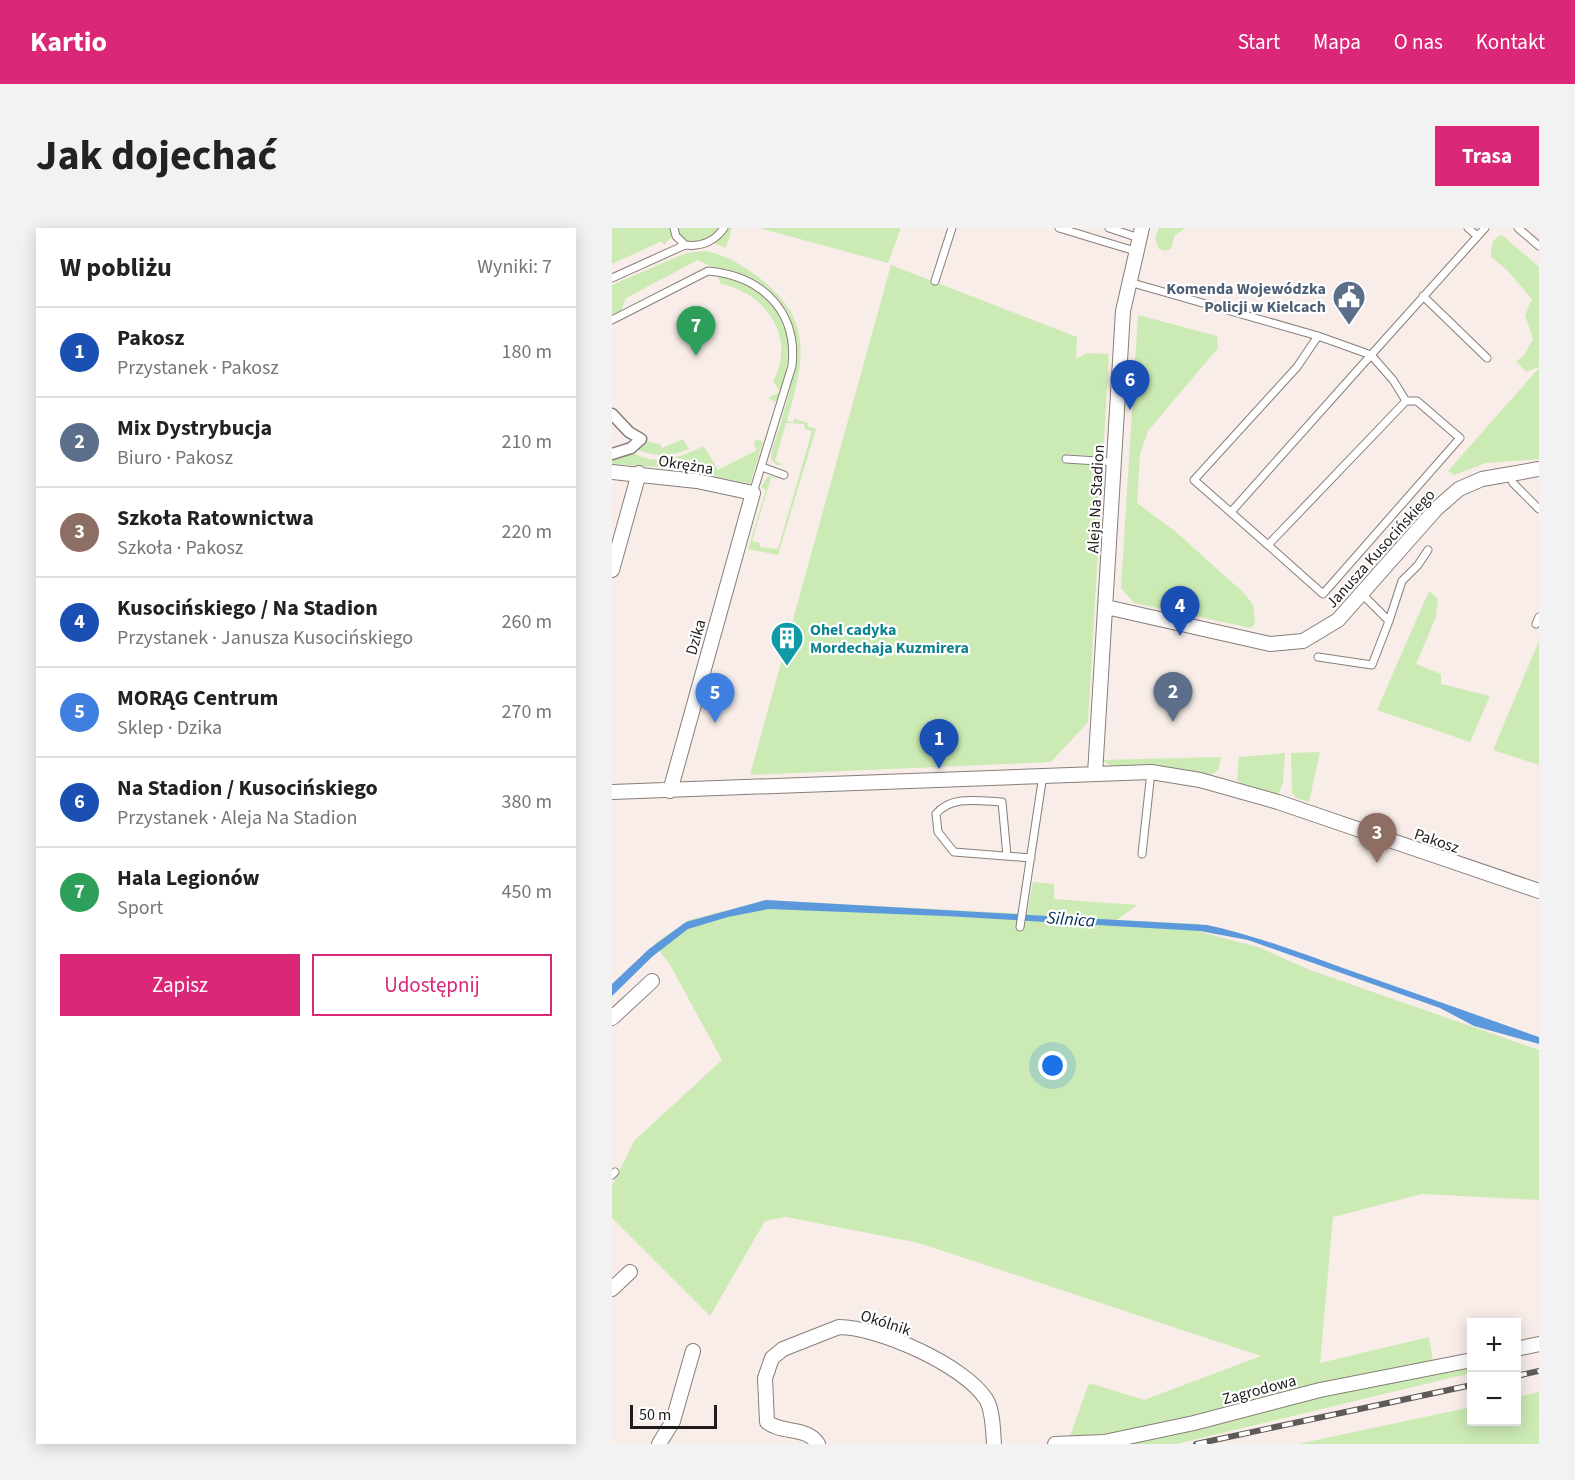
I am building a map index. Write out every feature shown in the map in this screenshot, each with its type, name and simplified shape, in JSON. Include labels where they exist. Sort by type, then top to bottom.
[{"type":"street","name":"Aleja Na Stadion","points":[[1095,774],[1123,311],[1141,233]]},
{"type":"street","points":[[612,414],[623,427],[641,439],[631,448],[612,454]]},
{"type":"street","name":"Janusza Kusocińskiego","points":[[1106,607],[1254,641],[1282,644],[1303,641],[1328,628],[1447,498],[1472,482],[1539,469]]},
{"type":"street","name":"Okrężna","points":[[612,472],[639,473],[753,493]]},
{"type":"street","points":[[612,570],[639,473]]},
{"type":"street","name":"Dzika","points":[[670,791],[753,493]]},
{"type":"street","name":"Pakosz","points":[[612,792],[1151,772],[1200,780],[1269,799],[1539,891]]},
{"type":"street","points":[[612,1018],[652,981]]},
{"type":"street","points":[[612,1289],[630,1272]]},
{"type":"street","name":"Okólnik","points":[[818,1444],[810,1436],[775,1428],[767,1422],[765,1411],[767,1369],[772,1358],[783,1349],[839,1327],[849,1327],[901,1343],[942,1362],[967,1379],[989,1404],[994,1444]]},
{"type":"street","points":[[1521,1348],[1539,1344]]},
{"type":"street","points":[[659,1444],[673,1421],[693,1351]]},
{"type":"street","name":"Zagrodowa","points":[[1055,1444],[1104,1442],[1194,1423],[1320,1390],[1467,1361]]},
{"type":"lane","points":[[674,228],[676,236],[685,245]]},
{"type":"lane","points":[[612,278],[685,245],[697,246],[713,241],[724,228]]},
{"type":"lane","points":[[935,281],[952,228]]},
{"type":"lane","points":[[1059,228],[1135,252]]},
{"type":"lane","points":[[1109,228],[1141,233]]},
{"type":"lane","points":[[1468,228],[1477,236]]},
{"type":"lane","points":[[1231,512],[1485,228]]},
{"type":"lane","points":[[1518,228],[1539,246]]},
{"type":"lane","points":[[612,320],[708,271],[723,272],[749,282],[776,302],[790,328],[794,350],[788,385],[753,493]]},
{"type":"lane","points":[[1128,282],[1318,336],[1371,355],[1406,401]]},
{"type":"lane","points":[[1423,296],[1487,358]]},
{"type":"lane","points":[[1268,544],[1406,401],[1417,401],[1460,438],[1323,594],[1194,480],[1297,367],[1318,336]]},
{"type":"lane","points":[[1066,459],[1113,462]]},
{"type":"lane","points":[[762,467],[784,475]]},
{"type":"lane","points":[[1509,473],[1513,483],[1539,508]]},
{"type":"lane","points":[[1318,657],[1372,665],[1401,581],[1428,550]]},
{"type":"lane","points":[[1361,593],[1389,621]]},
{"type":"lane","points":[[1142,854],[1151,772]]},
{"type":"lane","points":[[1020,927],[1043,775]]},
{"type":"lane","points":[[1006,856],[1002,802],[960,801],[943,806],[936,814],[938,832],[954,852],[1031,858]]},
{"type":"green space","points":[[612,228],[732,228],[726,248],[704,239],[687,242],[678,235],[672,236],[664,245],[662,241],[612,264]]},
{"type":"green space","points":[[759,228],[901,228],[888,263]]},
{"type":"green space","points":[[1159,228],[1186,228],[1175,235],[1171,249],[1165,251],[1159,249],[1155,239]]},
{"type":"green space","points":[[1502,235],[1539,267],[1539,367],[1526,372],[1516,361],[1523,357],[1533,339],[1525,315],[1532,299],[1507,270],[1491,257],[1492,243]]},
{"type":"green space","points":[[705,251],[735,262],[762,280],[779,296],[791,312],[797,328],[800,362],[787,421],[793,423],[794,419],[808,423],[807,426],[816,429],[778,555],[748,549],[766,490],[761,487],[768,476],[779,478],[771,478],[752,541],[760,543],[760,547],[778,549],[812,431],[805,429],[804,424],[786,423],[775,461],[783,465],[777,465],[771,460],[791,386],[796,347],[794,329],[787,312],[776,296],[758,282],[743,275],[698,260],[626,298],[621,311],[612,315],[612,285],[686,253]]},
{"type":"green space","points":[[891,265],[1077,337],[1076,359],[1087,353],[1109,354],[1103,457],[1067,454],[1066,463],[1103,465],[1088,722],[1051,762],[750,775]]},
{"type":"green space","points":[[717,274],[741,282],[759,292],[773,304],[782,319],[787,336],[788,355],[779,399],[774,402],[768,398],[780,392],[773,381],[780,365],[781,349],[779,334],[773,320],[764,307],[751,297],[721,284]]},
{"type":"green space","points":[[1138,315],[1217,336],[1218,348],[1148,431],[1140,454],[1137,503],[1176,532],[1245,594],[1253,605],[1255,623],[1251,628],[1134,603],[1121,588]]},
{"type":"green space","points":[[1539,368],[1539,459],[1486,463],[1454,475],[1448,471]]},
{"type":"green space","points":[[683,439],[689,449],[675,453],[661,455],[646,453],[633,447],[645,441],[660,444],[662,448]]},
{"type":"green space","points":[[756,439],[763,442],[750,484],[674,468],[612,464],[612,454],[629,449],[647,459],[656,460],[676,457],[704,446],[718,470],[757,450],[754,445]]},
{"type":"green space","points":[[1429,591],[1438,599],[1436,617],[1416,664],[1441,674],[1441,684],[1490,696],[1470,742],[1377,710]]},
{"type":"green space","points":[[1539,641],[1539,765],[1493,750]]},
{"type":"green space","points":[[1320,752],[1309,802],[1296,798],[1292,793],[1291,753]]},
{"type":"green space","points":[[1285,753],[1283,783],[1278,794],[1242,784],[1237,780],[1239,757]]},
{"type":"green space","points":[[1221,757],[1218,770],[1211,775],[1151,766],[1111,766],[1102,760]]},
{"type":"green space","points":[[1033,882],[1054,884],[1054,899],[1137,905],[1117,920],[1201,924],[1200,932],[1258,947],[1310,970],[1539,1050],[1539,1200],[1422,1194],[1333,1217],[1320,1363],[1429,1337],[1435,1372],[1467,1365],[1467,1374],[1176,1444],[1067,1444],[1089,1383],[1144,1400],[1261,1356],[919,1243],[786,1217],[765,1221],[710,1316],[612,1218],[612,1186],[634,1141],[722,1060],[669,963],[654,944],[689,920],[766,900],[1027,914]]},
{"type":"green space","points":[[1539,1392],[1539,1444],[1298,1444],[1467,1408],[1467,1426],[1521,1426],[1521,1396]]},
{"type":"water","name":"Silnica","points":[[766,900],[1207,925],[1276,944],[1539,1037],[1539,1044],[1474,1026],[1440,1008],[1248,940],[1200,931],[945,916],[769,909],[728,917],[688,929],[653,956],[612,996],[612,984],[649,949],[686,922]]},
{"type":"railway","points":[[1521,1375],[1539,1371]]},
{"type":"railway","points":[[1196,1444],[1467,1386]]},
{"type":"place","name":"Komenda Wojewódzka Policji w Kielcach","points":[[1349,326]]},
{"type":"place","name":"Hala Legionów","points":[[696,356]]},
{"type":"place","name":"Na Stadion / Kusocińskiego","points":[[1130,410]]},
{"type":"place","name":"Kusocińskiego / Na Stadion","points":[[1180,636]]},
{"type":"place","name":"Ohel cadyka Mordechaja Kuzmirera","points":[[787,667]]},
{"type":"place","name":"Mix Dystrybucja","points":[[1173,722]]},
{"type":"place","name":"MORĄG Centrum","points":[[715,723]]},
{"type":"place","name":"Pakosz","points":[[939,769]]},
{"type":"place","name":"Szkoła Ratownictwa","points":[[1377,863]]}]
